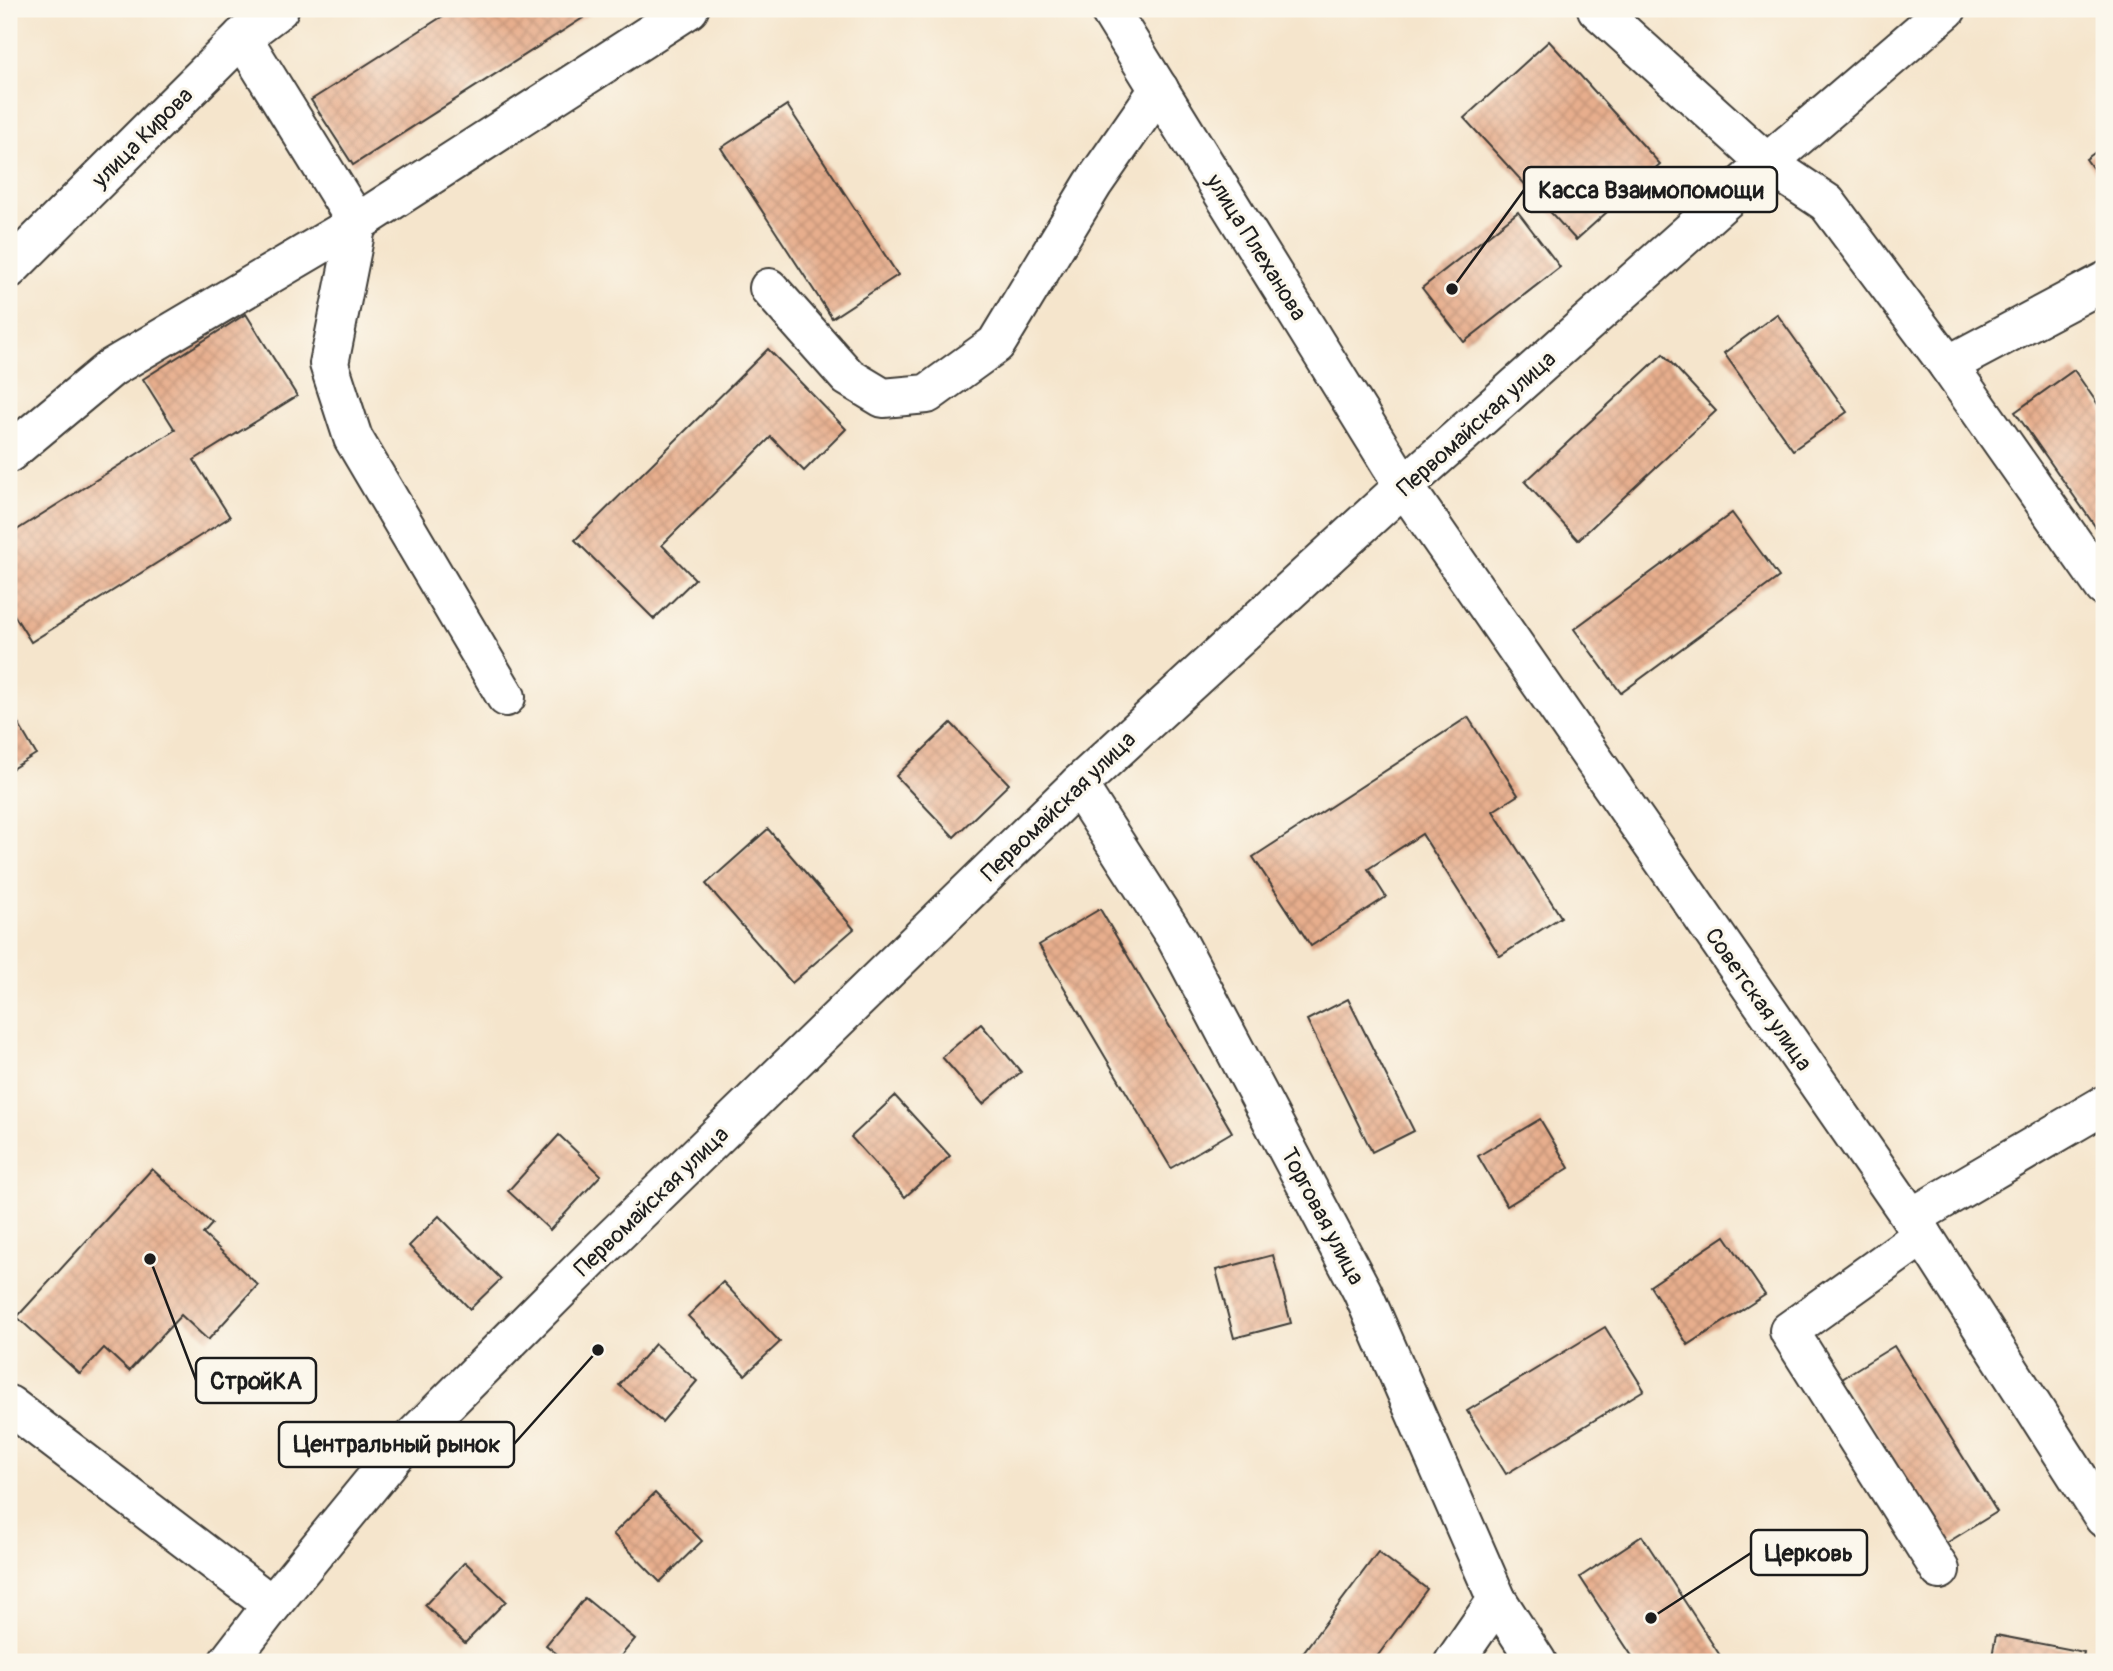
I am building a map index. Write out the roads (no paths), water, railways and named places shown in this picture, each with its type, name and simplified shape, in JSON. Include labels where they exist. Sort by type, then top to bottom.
[{"type":"street","name":"улица Кирова","points":[[12,259],[242,37],[279,9]]},
{"type":"street","points":[[9,453],[111,368],[357,223],[689,9]]},
{"type":"street","name":"улица Плеханова","points":[[1109,9],[1404,486]]},
{"type":"street","points":[[1597,9],[1767,163],[1827,202],[1948,365],[2104,587]]},
{"type":"street","name":"Первомайская улица","points":[[228,1662],[394,1456],[596,1254],[1078,785],[1404,486],[1767,163],[1947,9]]},
{"type":"street","points":[[242,37],[357,223],[329,364],[353,438],[506,697]]},
{"type":"street","points":[[769,288],[848,377],[883,398],[927,394],[996,344],[1093,184],[1159,89]]},
{"type":"street","points":[[1948,365],[2104,282]]},
{"type":"street","name":"Советская улица","points":[[1404,486],[1917,1227],[2104,1518]]},
{"type":"street","name":"Торговая улица","points":[[1078,785],[1176,938],[1362,1291],[1497,1601],[1537,1662]]},
{"type":"street","points":[[1940,1570],[1789,1331],[1917,1227],[2104,1105]]},
{"type":"street","points":[[9,1405],[272,1605]]},
{"type":"street","points":[[1454,1662],[1497,1601]]},
{"type":"place","name":"Касса Взаимопомощи","points":[[1452,289]]},
{"type":"place","name":"СтройКА","points":[[150,1259]]},
{"type":"place","name":"Центральный рынок","points":[[598,1350]]},
{"type":"place","name":"Церковь","points":[[1651,1618]]}]
